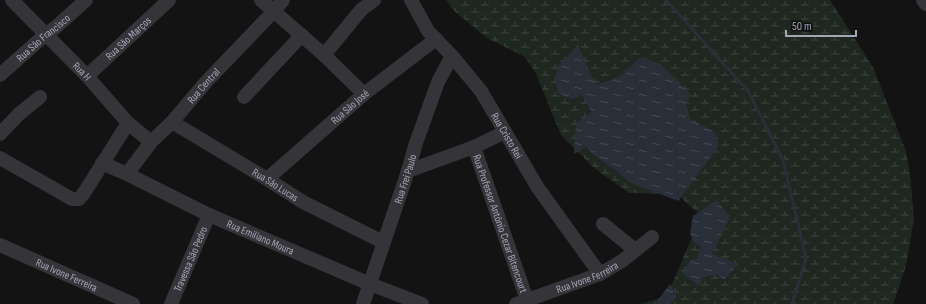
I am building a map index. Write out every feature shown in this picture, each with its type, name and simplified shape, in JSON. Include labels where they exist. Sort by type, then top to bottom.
[{"type":"street","name":"Rua H","points":[[12,0],[87,76],[128,123],[151,142]]},
{"type":"street","name":"Rua São Francisco","points":[[0,75],[86,0]]},
{"type":"street","name":"Rua São Marços","points":[[87,76],[169,0]]},
{"type":"street","points":[[261,0],[279,5],[302,35],[364,94]]},
{"type":"street","points":[[324,55],[361,10],[374,0]]},
{"type":"street","name":"Rua Cristo Rei","points":[[410,0],[428,31],[452,56],[481,91],[538,188],[600,274]]},
{"type":"street","points":[[923,0],[926,4]]},
{"type":"street","name":"Rua Central","points":[[127,174],[151,142],[172,122],[206,82],[279,5]]},
{"type":"street","points":[[244,97],[302,35]]},
{"type":"street","name":"Rua São José","points":[[267,179],[364,94],[436,39]]},
{"type":"street","name":"Rua Frei Paulo","points":[[363,304],[416,143],[438,82],[452,56]]},
{"type":"street","points":[[0,134],[19,114],[40,97]]},
{"type":"street","name":"Rua São Lucas","points":[[172,122],[303,202],[383,242]]},
{"type":"street","points":[[0,158],[72,199],[79,199],[128,123]]},
{"type":"street","points":[[408,171],[474,147],[505,132]]},
{"type":"street","name":"Rua Professor Antônio Cezar Bitencourt","points":[[474,147],[522,302]]},
{"type":"street","name":"Rua Emiliano Moura","points":[[102,163],[209,215],[370,284],[422,304]]},
{"type":"street","name":"Travessa São Pedro","points":[[171,304],[209,215]]},
{"type":"street","points":[[604,224],[635,250]]},
{"type":"street","name":"Rua Ivone Ferreira","points":[[522,302],[600,274],[622,261],[652,237]]},
{"type":"street","name":"Rua Ivone Ferreira","points":[[0,245],[133,304]]},
{"type":"green space","points":[[446,0],[830,0],[873,67],[906,151],[910,174],[914,219],[906,266],[893,304],[641,304],[667,296],[701,216],[677,194],[629,193],[593,167],[561,135],[536,74],[525,57],[487,38],[453,10]]},
{"type":"water","points":[[578,45],[596,85],[619,77],[641,57],[661,64],[691,95],[686,103],[690,119],[715,132],[719,146],[678,201],[631,183],[599,159],[586,147],[574,154],[576,123],[592,112],[582,95],[572,99],[558,93],[555,79],[559,65]]},
{"type":"water","points":[[717,200],[730,218],[712,254],[739,264],[724,280],[717,274],[704,277],[699,286],[683,273],[690,260],[697,259],[701,246],[694,243],[690,233],[693,216]]},
{"type":"water","points":[[670,284],[677,297],[670,304],[655,304]]},
{"type":"waterway","points":[[666,0],[748,91],[783,160],[806,258],[792,304]]}]
